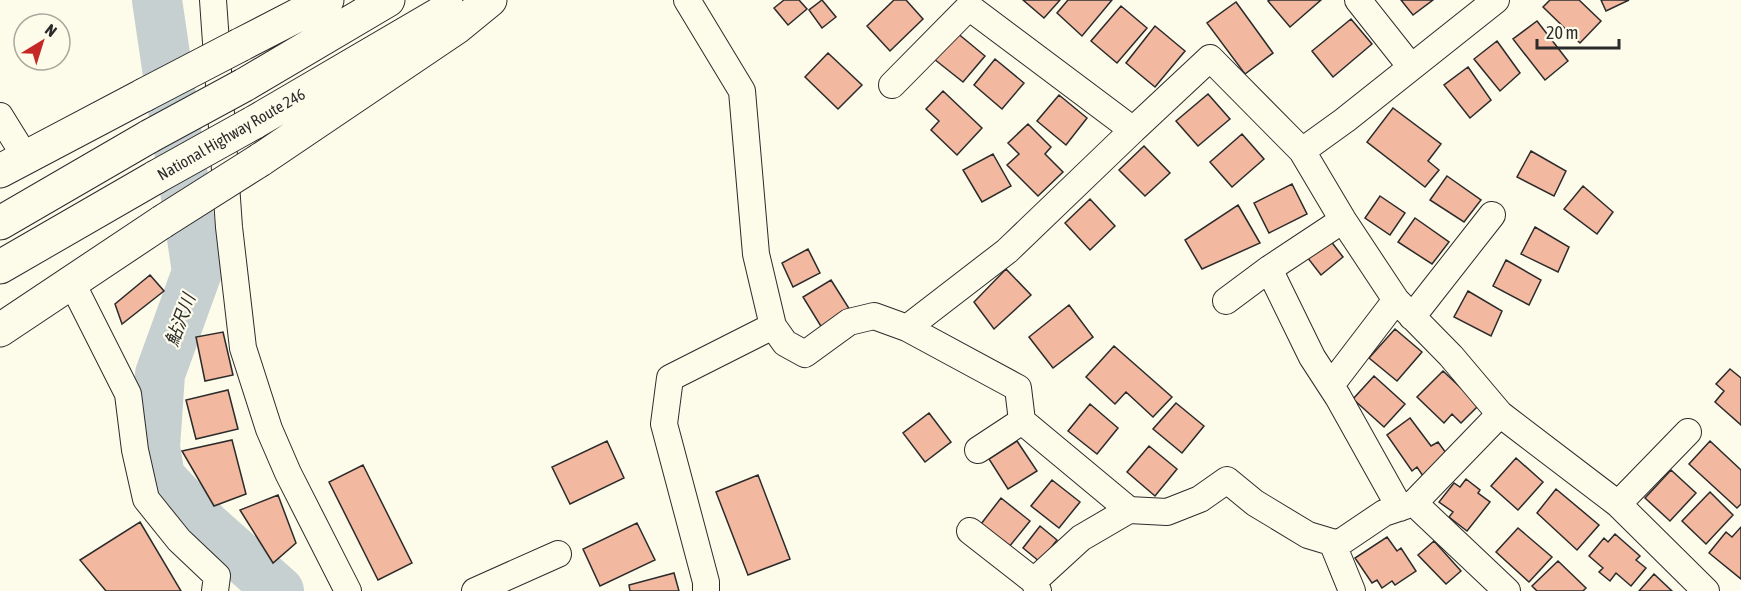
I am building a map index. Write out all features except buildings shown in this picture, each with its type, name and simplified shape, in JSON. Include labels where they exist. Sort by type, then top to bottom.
[{"type":"highway","points":[[13,164],[327,0]]},
{"type":"highway","points":[[0,223],[150,136],[244,85],[388,0]]},
{"type":"highway","name":"National Highway Route 246","points":[[0,267],[253,123],[462,0]]},
{"type":"highway","points":[[0,330],[260,160],[457,27],[490,0]]},
{"type":"street","points":[[213,0],[229,227],[243,348],[269,429],[288,473],[348,591]]},
{"type":"street","points":[[687,0],[742,91],[756,254],[773,326],[784,343],[805,354],[849,322],[874,316],[906,328],[1018,388],[1022,421],[1129,510]]},
{"type":"street","points":[[1358,0],[1412,67]]},
{"type":"street","points":[[1302,151],[1345,120],[1496,0]]},
{"type":"street","points":[[891,86],[969,7],[1133,130]]},
{"type":"street","points":[[906,328],[1007,250],[1210,58],[1302,151],[1343,220],[1404,309],[1450,356],[1500,414],[1618,504],[1707,591]]},
{"type":"street","points":[[0,116],[13,164]]},
{"type":"street","points":[[1331,385],[1492,215]]},
{"type":"street","points":[[1226,301],[1269,269],[1343,220]]},
{"type":"street","points":[[1269,269],[1312,357],[1407,505],[1507,591]]},
{"type":"street","points":[[72,283],[128,394],[135,450],[146,499],[179,540],[217,576],[215,591]]},
{"type":"street","points":[[706,591],[706,582],[664,424],[670,378],[773,326]]},
{"type":"street","points":[[970,531],[1036,586],[1081,538],[1129,510],[1167,512],[1200,499],[1227,480],[1255,503],[1308,536],[1338,544],[1384,513],[1407,505],[1500,414]]},
{"type":"street","points":[[978,450],[1022,421]]},
{"type":"street","points":[[1618,504],[1688,432]]},
{"type":"street","points":[[1332,542],[1352,591]]},
{"type":"street","points":[[474,591],[558,554]]},
{"type":"waterway","name":"鮎沢川","points":[[157,0],[197,272],[160,374],[155,447],[160,477],[207,527],[279,591]]}]
